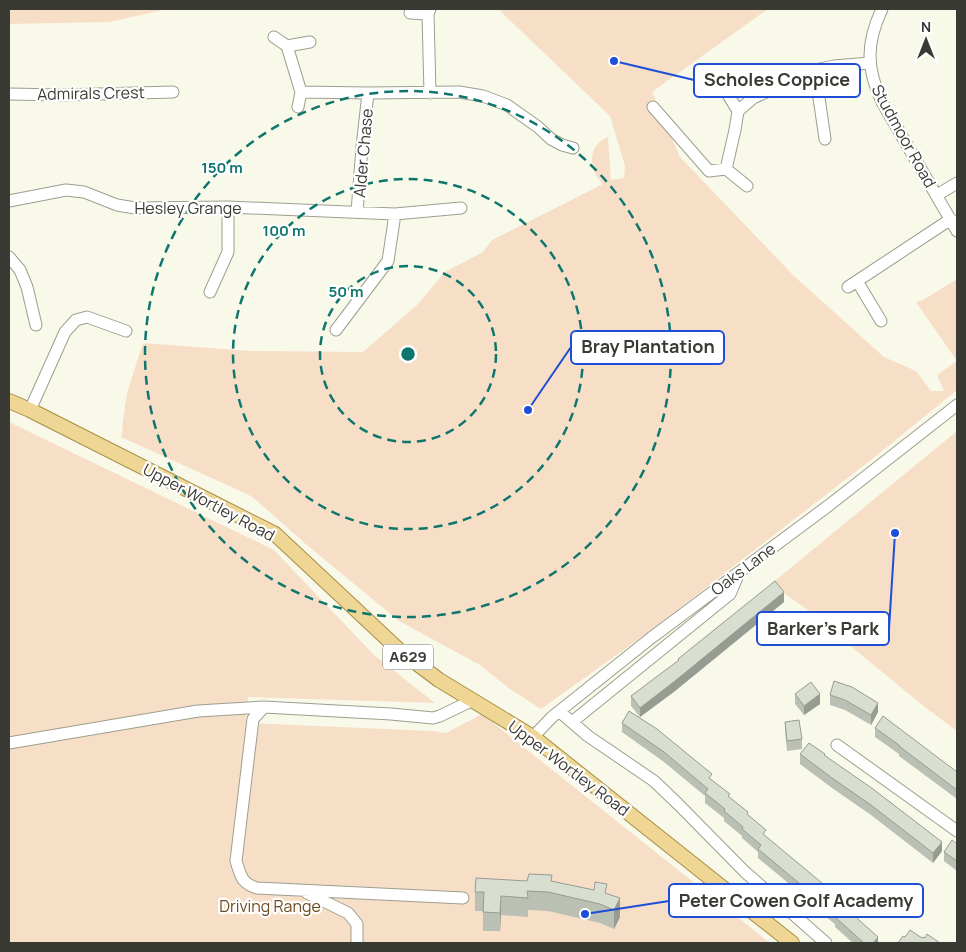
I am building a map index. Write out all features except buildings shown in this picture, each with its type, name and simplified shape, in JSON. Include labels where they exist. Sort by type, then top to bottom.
[{"type":"main road","name":"Upper Wortley Road","points":[[9,401],[275,534],[399,650],[440,680],[533,737],[792,943]]},
{"type":"street","name":"Studmoor Road","points":[[882,9],[877,19],[870,45],[870,63],[874,86],[957,230]]},
{"type":"street","points":[[410,13],[429,12],[430,93]]},
{"type":"street","points":[[274,37],[287,46],[300,92],[298,106]]},
{"type":"street","points":[[287,46],[310,42]]},
{"type":"street","points":[[738,111],[753,98],[815,70],[834,66],[870,63]]},
{"type":"street","points":[[815,70],[825,139]]},
{"type":"street","points":[[719,80],[738,111],[736,130],[726,169]]},
{"type":"street","name":"Admirals Crest","points":[[9,94],[62,95],[173,92]]},
{"type":"street","points":[[300,92],[459,92],[483,96],[507,105],[538,127],[551,139],[573,148]]},
{"type":"street","name":"Alder Chase","points":[[357,212],[368,93]]},
{"type":"street","points":[[654,107],[709,171],[726,169],[746,186]]},
{"type":"street","points":[[936,195],[957,183]]},
{"type":"street","name":"Hesley Grange","points":[[9,200],[66,190],[84,192],[117,205],[134,208],[228,207],[395,214],[461,208]]},
{"type":"street","points":[[210,292],[228,252],[228,207]]},
{"type":"street","points":[[336,330],[388,261],[395,214]]},
{"type":"street","points":[[882,321],[852,284],[951,219]]},
{"type":"street","points":[[9,257],[20,270],[27,287],[36,325]]},
{"type":"street","points":[[30,410],[65,332],[76,320],[87,317],[126,331]]},
{"type":"street","name":"Oaks Lane","points":[[533,737],[552,717],[651,638],[828,506],[957,404]]},
{"type":"street","points":[[572,722],[730,594],[740,571]]},
{"type":"street","points":[[9,743],[198,711],[264,708],[391,714],[433,718],[473,700]]},
{"type":"street","points":[[264,708],[253,719],[236,860],[242,880],[248,885],[257,888],[463,898]]},
{"type":"street","points":[[560,712],[588,736],[654,781],[745,872],[826,943]]},
{"type":"street","points":[[837,745],[957,831]]},
{"type":"street","points":[[301,890],[348,913],[357,924],[357,943]]},
{"type":"green space","points":[[9,9],[168,9],[109,22],[9,24]]},
{"type":"green space","points":[[498,9],[768,9],[652,92],[680,157],[794,276],[884,357],[916,371],[931,391],[944,391],[937,375],[957,361],[957,390],[876,456],[646,634],[541,709],[510,689],[480,665],[399,621],[308,546],[255,499],[121,437],[127,393],[143,343],[249,351],[363,352],[418,304],[445,272],[483,252],[492,240],[603,184],[594,172],[592,158],[596,146],[608,137],[611,180],[624,178],[625,166],[610,116]]},
{"type":"green space","points":[[957,279],[957,361],[916,302],[923,300]]},
{"type":"green space","name":"Driving Range","points":[[9,422],[274,550],[374,655],[435,703],[248,697],[246,723],[446,733],[482,714],[770,943],[9,943]]},
{"type":"green space","points":[[957,431],[957,731],[842,639],[822,620],[771,584]]},
{"type":"place","name":"Scholes Coppice","points":[[614,61]]},
{"type":"place","name":"Bray Plantation","points":[[528,410]]},
{"type":"place","name":"Barker's Park","points":[[895,533]]},
{"type":"place","name":"Peter Cowen Golf Academy","points":[[585,914]]}]
